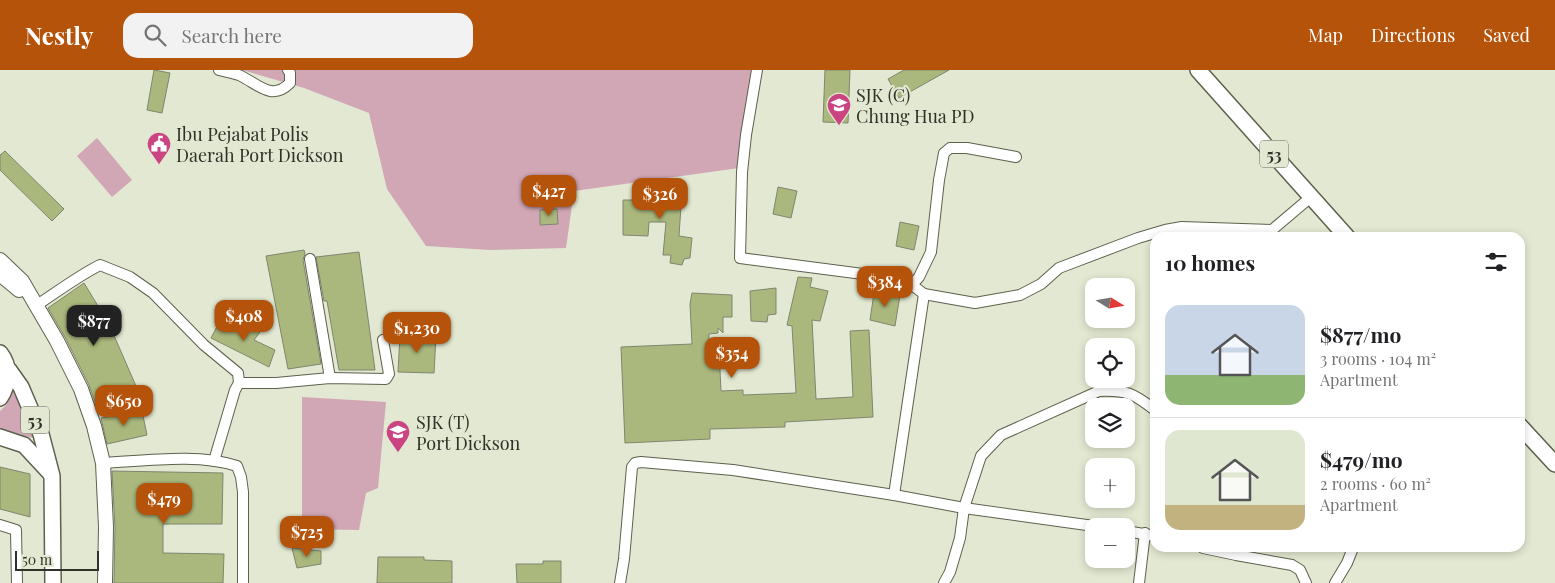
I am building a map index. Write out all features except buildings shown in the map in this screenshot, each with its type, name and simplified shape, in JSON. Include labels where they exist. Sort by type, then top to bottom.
[{"type":"main road","name":"53","points":[[1198,70],[1254,130],[1343,232]]},
{"type":"main road","points":[[0,353],[8,370],[7,383],[0,398]]},
{"type":"main road","name":"53","points":[[8,370],[21,387],[41,434],[52,476],[53,583]]},
{"type":"main road","points":[[1525,431],[1555,464]]},
{"type":"main road","name":"53","points":[[0,437],[24,445],[52,476]]},
{"type":"main road","points":[[0,444],[35,456]]},
{"type":"street","points":[[219,70],[239,75],[264,89],[275,92],[283,90],[290,83],[290,73],[288,70]]},
{"type":"street","points":[[239,75],[249,70]]},
{"type":"street","points":[[757,70],[742,172],[740,258],[886,278],[912,285],[924,294],[975,304],[1020,295],[1041,284],[1059,268],[1150,235]]},
{"type":"street","points":[[912,285],[920,277],[931,252],[944,153],[950,148],[967,148],[1016,157]]},
{"type":"street","points":[[1269,232],[1311,197]]},
{"type":"street","points":[[1162,232],[1182,227],[1272,230]]},
{"type":"street","points":[[310,258],[330,378]]},
{"type":"street","points":[[0,260],[22,281],[57,341],[81,389],[94,426],[103,464],[106,527],[105,583]]},
{"type":"street","points":[[36,305],[85,272],[100,265],[130,277],[153,293],[204,345],[238,373],[239,383],[235,390],[214,461]]},
{"type":"street","points":[[0,274],[36,305]]},
{"type":"street","points":[[894,494],[924,294]]},
{"type":"street","points":[[239,383],[276,383],[330,378],[386,379],[389,374],[383,340]]},
{"type":"street","points":[[944,583],[950,572],[960,538],[964,508],[981,456],[1002,435],[1099,391],[1115,390],[1130,392],[1150,406]]},
{"type":"street","points":[[103,464],[174,459],[224,462],[237,466],[243,492],[243,583]]},
{"type":"street","points":[[620,583],[624,559],[632,467],[635,463],[641,462],[734,470],[894,494],[964,508],[1085,525]]},
{"type":"street","points":[[0,525],[16,530],[18,583]]},
{"type":"street","points":[[1135,532],[1150,534],[1139,583]]},
{"type":"street","points":[[1237,552],[1292,565],[1300,570],[1306,583]]},
{"type":"street","points":[[1335,583],[1351,552]]},
{"type":"shaded area","points":[[242,70],[752,70],[739,168],[574,191],[566,248],[490,250],[426,246],[387,189],[369,113],[304,88]]},
{"type":"shaded area","points":[[97,138],[132,180],[112,197],[77,156]]},
{"type":"shaded area","points":[[13,390],[16,390],[34,433],[33,438],[0,430],[0,411],[7,404]]},
{"type":"shaded area","points":[[302,397],[386,402],[378,488],[366,493],[359,530],[302,529]]},
{"type":"place","name":"SJK (C) Chung Hua PD","points":[[839,126]]},
{"type":"place","name":"Ibu Pejabat Polis Daerah Port Dickson","points":[[159,165]]},
{"type":"place","name":"SJK (T) Port Dickson","points":[[398,453]]}]
